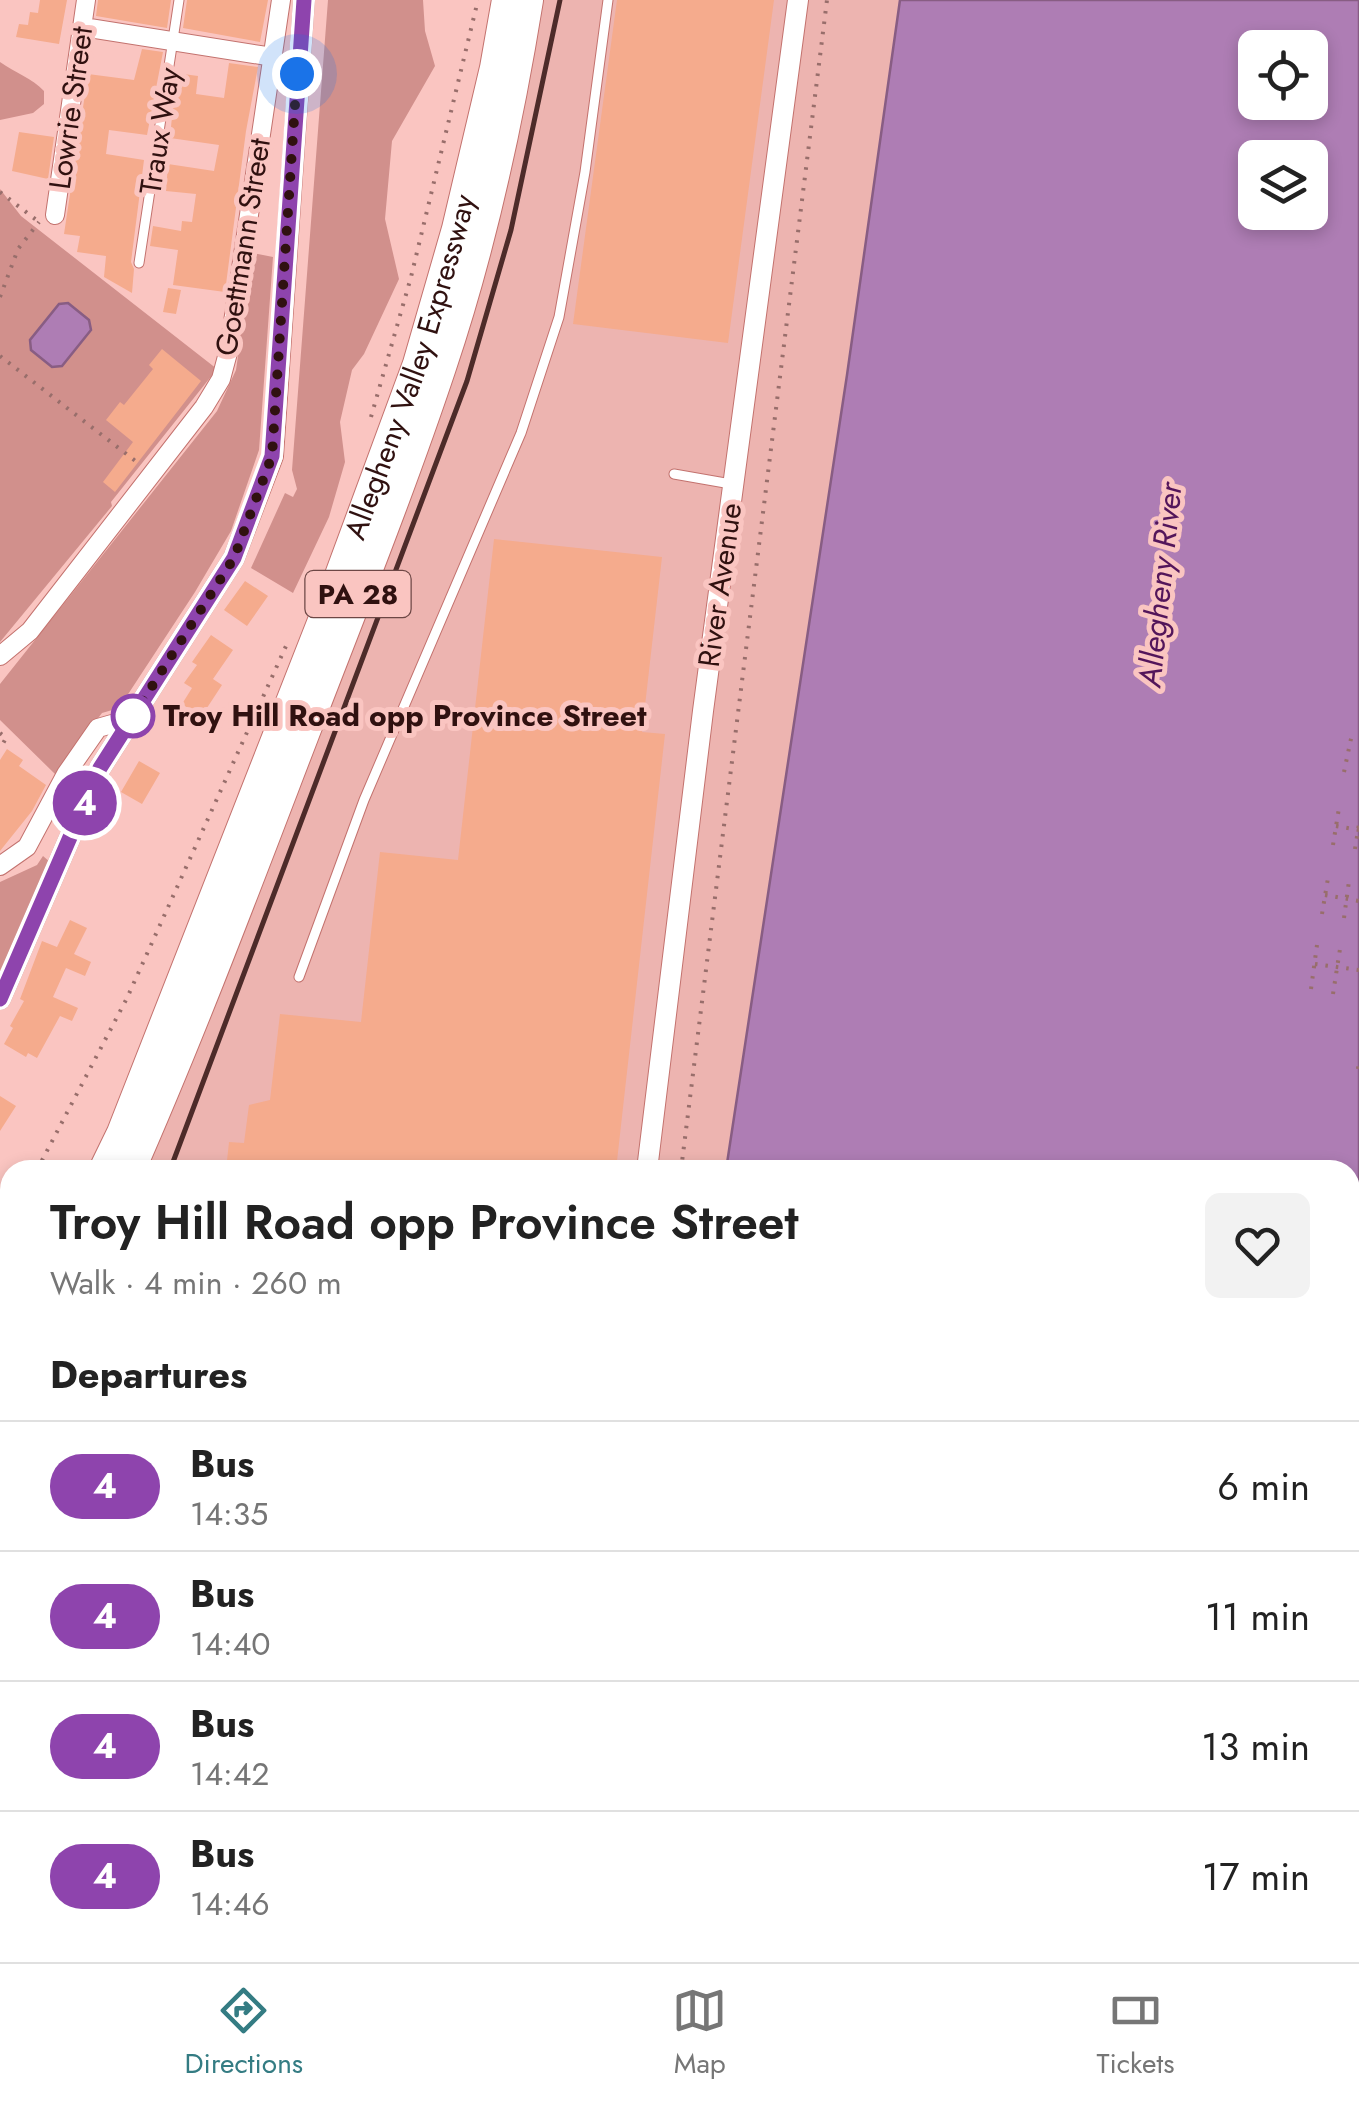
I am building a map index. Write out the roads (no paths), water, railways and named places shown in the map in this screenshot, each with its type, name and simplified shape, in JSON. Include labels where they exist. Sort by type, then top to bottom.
[{"type":"highway","name":"Allegheny Valley Expressway","points":[[107,1160],[122,1132],[328,608],[418,364],[457,228],[507,0]]},
{"type":"highway","name":"Allegheny Valley Expressway","points":[[134,1160],[186,1042],[442,364],[482,225],[516,77],[528,0]]},
{"type":"street","name":"Lowrie Street","points":[[55,215],[86,0]]},
{"type":"street","name":"Goettmann Street","points":[[0,656],[30,631],[204,408],[221,379],[235,315],[281,0]]},
{"type":"street","points":[[0,999],[100,768],[234,558],[272,456],[304,0]]},
{"type":"street","name":"River Avenue","points":[[648,1160],[798,0]]},
{"type":"street","points":[[83,27],[273,57]]},
{"type":"street","points":[[0,866],[27,847],[66,774],[98,728],[112,724],[124,732]]},
{"type":"lane","name":"Traux Way","points":[[140,263],[179,0]]},
{"type":"lane","points":[[300,977],[364,800],[521,434],[560,317],[608,0]]},
{"type":"lane","points":[[674,474],[734,484]]},
{"type":"water","name":"Allegheny River","points":[[900,0],[1359,0],[1359,1160],[728,1160]]},
{"type":"water","points":[[68,303],[89,320],[91,330],[62,366],[52,367],[31,350],[30,340],[59,304]]},
{"type":"railway","points":[[174,1160],[467,381],[511,230],[560,0]]},
{"type":"place","name":"Troy Hill Road opp Province Street","points":[[133,716]]}]
